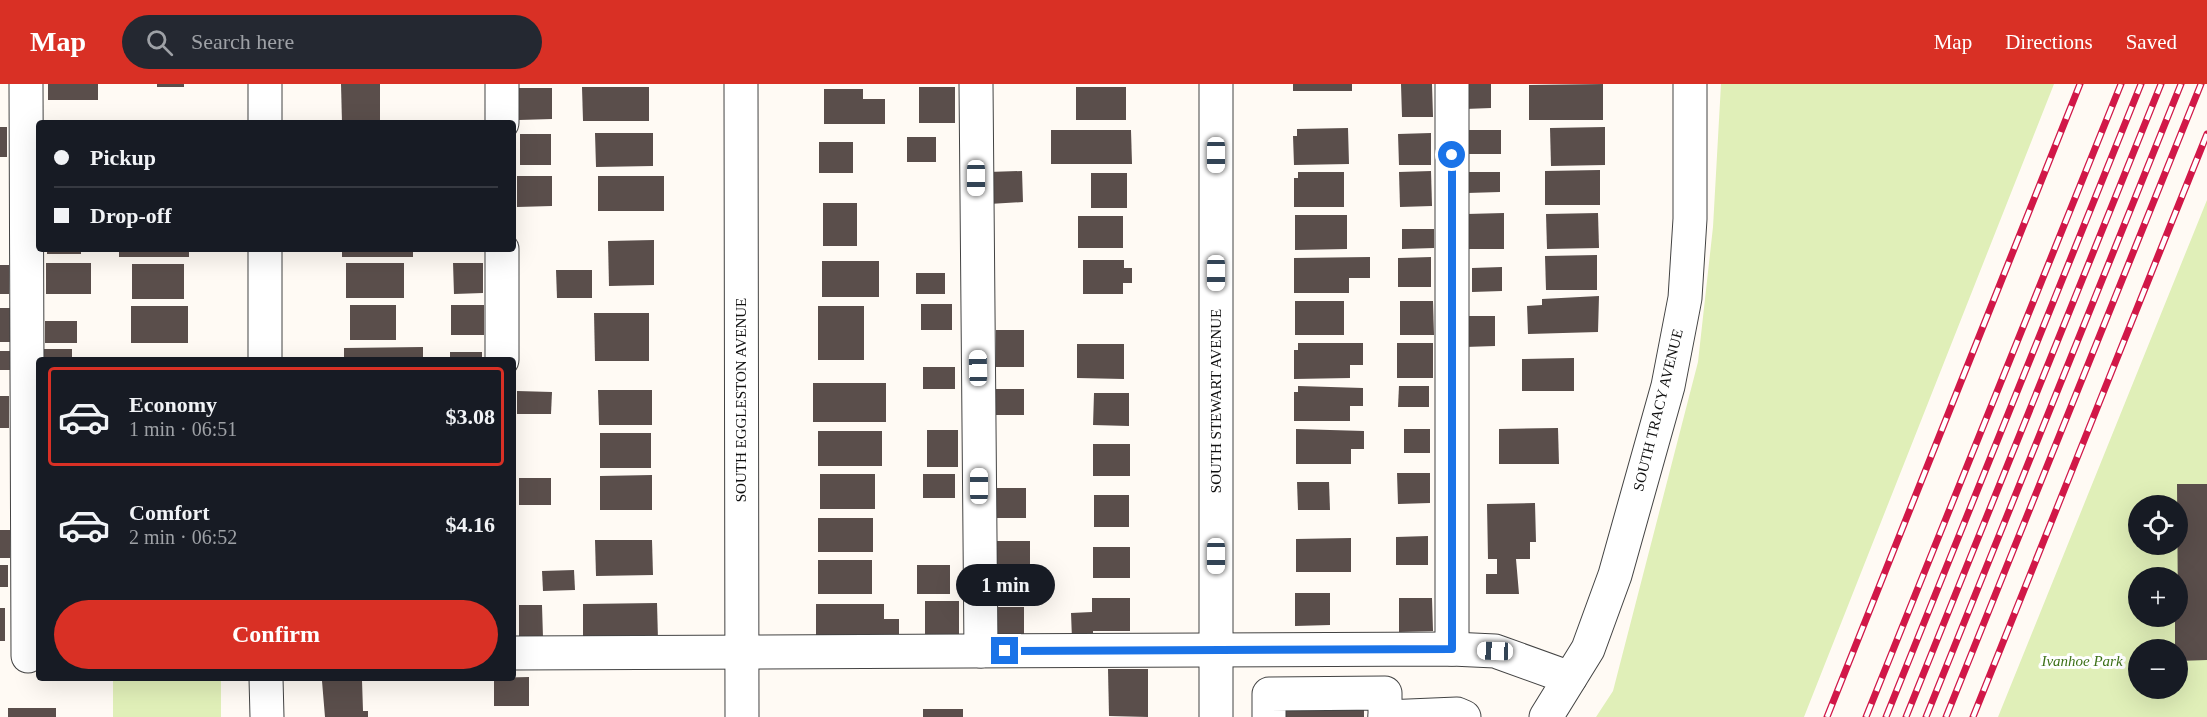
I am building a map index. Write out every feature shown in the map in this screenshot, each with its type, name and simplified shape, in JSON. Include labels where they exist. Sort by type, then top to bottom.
[{"type":"street","points":[[22,656],[26,84]]},
{"type":"street","points":[[265,84],[265,120]]},
{"type":"street","points":[[502,84],[502,120]]},
{"type":"street","name":"SOUTH EGGLESTON AVENUE","points":[[741,84],[742,717]]},
{"type":"street","points":[[976,84],[981,651]]},
{"type":"street","name":"SOUTH STEWART AVENUE","points":[[1216,84],[1216,717]]},
{"type":"street","points":[[1452,84],[1452,649]]},
{"type":"street","name":"SOUTH TRACY AVENUE","points":[[1546,717],[1588,649],[1615,575],[1668,386],[1685,298],[1690,219],[1690,84]]},
{"type":"street","points":[[265,252],[266,357]]},
{"type":"street","points":[[502,252],[502,357]]},
{"type":"street","points":[[516,653],[1452,649],[1495,651],[1570,678]]},
{"type":"street","points":[[267,681],[267,717]]},
{"type":"street","points":[[1269,717],[1269,694],[1385,693],[1385,717],[1457,714],[1464,717]]},
{"type":"green space","points":[[1721,84],[2054,84],[1804,717],[1596,717],[1613,691],[1698,362],[1713,227]]},
{"type":"green space","name":"Ivanhoe Park","points":[[2207,200],[2207,717],[1998,717]]},
{"type":"green space","points":[[113,681],[221,681],[221,717],[113,717]]},
{"type":"building","points":[[48,84],[98,84],[98,100],[48,100]]},
{"type":"building","points":[[157,84],[184,84],[184,87],[157,87]]},
{"type":"building","points":[[341,84],[380,84],[380,120],[342,120]]},
{"type":"building","points":[[1293,84],[1352,84],[1352,91],[1293,91]]},
{"type":"building","points":[[1401,84],[1432,84],[1433,117],[1402,117]]},
{"type":"building","points":[[1465,84],[1491,84],[1491,108],[1465,109]]},
{"type":"building","points":[[1603,84],[1603,120],[1529,120],[1529,85]]},
{"type":"building","points":[[582,87],[649,87],[649,121],[583,121]]},
{"type":"building","points":[[919,87],[955,87],[955,123],[919,123]]},
{"type":"building","points":[[1076,87],[1126,87],[1126,120],[1076,120]]},
{"type":"building","points":[[519,88],[552,88],[552,119],[519,120]]},
{"type":"building","points":[[824,89],[863,89],[863,99],[885,99],[885,124],[824,124]]},
{"type":"building","points":[[0,127],[7,127],[7,157],[0,157]]},
{"type":"building","points":[[1605,127],[1605,165],[1551,166],[1550,128]]},
{"type":"building","points":[[1348,128],[1349,164],[1294,165],[1293,136],[1297,136],[1297,129]]},
{"type":"building","points":[[1051,130],[1131,130],[1132,164],[1051,164]]},
{"type":"building","points":[[1465,130],[1501,130],[1501,154],[1465,154]]},
{"type":"building","points":[[595,133],[653,133],[653,166],[596,167]]},
{"type":"building","points":[[1431,133],[1431,165],[1399,165],[1398,134]]},
{"type":"building","points":[[520,134],[551,134],[551,165],[520,165]]},
{"type":"building","points":[[907,137],[936,137],[936,162],[907,162]]},
{"type":"building","points":[[819,142],[853,142],[853,173],[819,173]]},
{"type":"building","points":[[1600,170],[1600,205],[1545,205],[1545,171]]},
{"type":"building","points":[[1022,171],[1023,202],[989,204],[988,172]]},
{"type":"building","points":[[1431,171],[1432,206],[1400,207],[1399,172]]},
{"type":"building","points":[[1298,172],[1344,172],[1344,207],[1294,207],[1294,178],[1298,178]]},
{"type":"building","points":[[1467,172],[1500,172],[1500,192],[1467,193]]},
{"type":"building","points":[[1091,173],[1127,173],[1127,208],[1091,208]]},
{"type":"building","points":[[517,176],[552,176],[552,206],[517,207]]},
{"type":"building","points":[[598,176],[664,176],[664,211],[598,211]]},
{"type":"building","points":[[823,203],[857,203],[857,246],[823,246]]},
{"type":"building","points":[[1504,213],[1504,249],[1467,249],[1467,214]]},
{"type":"building","points":[[1598,213],[1599,248],[1547,249],[1546,214]]},
{"type":"building","points":[[1295,215],[1347,215],[1347,249],[1295,250]]},
{"type":"building","points":[[1078,216],[1123,216],[1123,248],[1078,248]]},
{"type":"building","points":[[1402,229],[1434,229],[1434,248],[1402,249]]},
{"type":"building","points":[[654,240],[654,285],[609,286],[608,241]]},
{"type":"building","points":[[47,252],[81,252],[81,254],[47,254]]},
{"type":"building","points":[[119,252],[189,252],[189,257],[119,257]]},
{"type":"building","points":[[342,252],[413,252],[413,257],[342,257]]},
{"type":"building","points":[[1597,255],[1597,290],[1546,290],[1545,256]]},
{"type":"building","points":[[1370,257],[1370,278],[1349,278],[1349,293],[1294,293],[1294,258]]},
{"type":"building","points":[[1431,257],[1431,287],[1398,287],[1398,258]]},
{"type":"building","points":[[1083,260],[1124,260],[1124,268],[1132,268],[1132,283],[1123,283],[1123,294],[1083,294]]},
{"type":"building","points":[[822,261],[879,261],[879,297],[822,297]]},
{"type":"building","points":[[46,263],[91,263],[91,294],[46,294]]},
{"type":"building","points":[[346,263],[404,263],[404,298],[346,298]]},
{"type":"building","points":[[453,263],[483,263],[483,293],[454,294]]},
{"type":"building","points":[[132,264],[184,264],[184,299],[132,299]]},
{"type":"building","points":[[0,265],[9,265],[9,294],[0,294]]},
{"type":"building","points":[[1502,267],[1502,291],[1472,292],[1472,268]]},
{"type":"building","points":[[556,270],[592,270],[592,298],[557,298]]},
{"type":"building","points":[[916,273],[945,273],[945,294],[916,294]]},
{"type":"building","points":[[1599,296],[1598,332],[1528,334],[1527,306],[1542,305],[1542,299]]},
{"type":"building","points":[[1295,301],[1344,301],[1344,335],[1295,335]]},
{"type":"building","points":[[1400,301],[1433,301],[1434,335],[1400,335]]},
{"type":"building","points":[[921,304],[952,304],[952,330],[921,330]]},
{"type":"building","points":[[350,305],[396,305],[396,340],[350,340]]},
{"type":"building","points":[[451,305],[484,305],[484,335],[451,335]]},
{"type":"building","points":[[131,306],[188,306],[188,343],[131,343]]},
{"type":"building","points":[[818,306],[864,306],[864,360],[818,360]]},
{"type":"building","points":[[0,308],[12,308],[12,342],[0,342]]},
{"type":"building","points":[[594,313],[649,313],[649,361],[595,361]]},
{"type":"building","points":[[1465,316],[1495,316],[1495,346],[1465,347]]},
{"type":"building","points":[[45,321],[77,321],[77,343],[45,343]]},
{"type":"building","points":[[996,330],[1024,330],[1024,367],[996,367]]},
{"type":"building","points":[[1298,343],[1363,343],[1363,365],[1350,365],[1350,378],[1294,379],[1294,350],[1298,350]]},
{"type":"building","points":[[1397,343],[1433,343],[1433,378],[1397,378]]},
{"type":"building","points":[[1077,344],[1124,344],[1124,379],[1077,378]]},
{"type":"building","points":[[423,347],[423,357],[344,357],[344,348]]},
{"type":"building","points":[[43,349],[72,349],[72,357],[43,357]]},
{"type":"building","points":[[0,351],[11,351],[11,370],[0,370]]},
{"type":"building","points":[[450,352],[482,352],[482,357],[450,357]]},
{"type":"building","points":[[1574,358],[1574,391],[1522,391],[1522,359]]},
{"type":"building","points":[[923,367],[955,367],[955,389],[923,389]]},
{"type":"building","points":[[813,383],[886,383],[886,422],[813,422]]},
{"type":"building","points":[[1298,386],[1363,388],[1363,406],[1350,406],[1350,421],[1294,421],[1294,392],[1298,392]]},
{"type":"building","points":[[1399,386],[1429,386],[1429,407],[1398,407]]},
{"type":"building","points":[[993,389],[1024,389],[1024,415],[993,415]]},
{"type":"building","points":[[598,390],[652,390],[652,425],[599,425]]},
{"type":"building","points":[[517,391],[552,392],[551,414],[517,414]]},
{"type":"building","points":[[1094,393],[1129,393],[1129,426],[1093,425]]},
{"type":"building","points":[[0,396],[9,396],[9,428],[0,428]]},
{"type":"building","points":[[1558,428],[1559,464],[1499,464],[1499,429]]},
{"type":"building","points":[[1296,429],[1364,431],[1364,449],[1351,449],[1351,464],[1296,464]]},
{"type":"building","points":[[1404,429],[1430,429],[1430,453],[1404,453]]},
{"type":"building","points":[[927,430],[958,430],[958,467],[927,467]]},
{"type":"building","points":[[818,431],[882,431],[882,466],[818,466]]},
{"type":"building","points":[[600,433],[651,433],[651,468],[600,468]]},
{"type":"building","points":[[1093,444],[1130,444],[1130,476],[1093,476]]},
{"type":"building","points":[[1397,473],[1430,473],[1430,503],[1398,504]]},
{"type":"building","points":[[820,474],[875,474],[875,509],[820,509]]},
{"type":"building","points":[[923,474],[955,474],[955,498],[923,498]]},
{"type":"building","points":[[652,475],[652,510],[600,510],[600,476]]},
{"type":"building","points":[[519,478],[551,478],[551,505],[519,505]]},
{"type":"building","points":[[1297,482],[1329,482],[1330,510],[1298,510]]},
{"type":"building","points":[[2177,484],[2207,484],[2207,660],[2188,661],[2188,639],[2175,639],[2175,627],[2188,627],[2188,567],[2178,567],[2178,555],[2188,555],[2188,495],[2177,495]]},
{"type":"building","points":[[992,488],[1026,488],[1026,518],[992,518]]},
{"type":"building","points":[[1094,495],[1129,495],[1129,527],[1094,527]]},
{"type":"building","points":[[1535,503],[1536,542],[1530,542],[1530,559],[1516,559],[1519,594],[1486,594],[1486,574],[1497,574],[1497,559],[1488,559],[1487,504]]},
{"type":"building","points":[[818,518],[873,518],[873,552],[818,552]]},
{"type":"building","points":[[0,530],[10,530],[10,558],[0,558]]},
{"type":"building","points":[[1428,536],[1428,565],[1396,565],[1396,537]]},
{"type":"building","points":[[1351,538],[1351,572],[1296,572],[1296,539]]},
{"type":"building","points":[[595,540],[652,540],[653,575],[596,576]]},
{"type":"building","points":[[995,541],[1030,541],[1030,573],[995,573]]},
{"type":"building","points":[[1093,547],[1130,547],[1130,578],[1093,578]]},
{"type":"building","points":[[818,560],[872,560],[872,594],[818,594]]},
{"type":"building","points":[[0,565],[8,565],[8,587],[0,587]]},
{"type":"building","points":[[917,565],[950,565],[950,594],[917,594]]},
{"type":"building","points":[[574,570],[575,590],[543,591],[542,571]]},
{"type":"building","points":[[1295,593],[1330,593],[1330,625],[1295,626]]},
{"type":"building","points":[[1092,598],[1130,598],[1130,631],[1093,631],[1093,639],[1072,639],[1071,613],[1092,612]]},
{"type":"building","points":[[1399,598],[1432,598],[1433,631],[1399,632]]},
{"type":"building","points":[[925,601],[959,601],[959,635],[925,635]]},
{"type":"building","points":[[657,603],[658,640],[583,641],[583,604]]},
{"type":"building","points":[[816,604],[884,604],[884,619],[899,619],[899,637],[816,637]]},
{"type":"building","points":[[519,605],[542,605],[543,638],[519,639]]},
{"type":"building","points":[[994,607],[1024,607],[1024,634],[994,634]]},
{"type":"building","points":[[0,608],[5,608],[5,641],[0,641]]},
{"type":"building","points":[[1108,669],[1148,669],[1148,717],[1109,716]]},
{"type":"building","points":[[516,677],[529,677],[529,706],[494,706],[494,681],[516,681]]},
{"type":"building","points":[[322,681],[362,681],[363,711],[368,711],[368,717],[325,717]]},
{"type":"building","points":[[8,708],[56,708],[56,717],[8,717]]},
{"type":"building","points":[[1279,708],[1364,708],[1364,717],[1279,717]]},
{"type":"building","points":[[923,709],[963,709],[963,717],[923,717]]},
{"type":"railway","points":[[1827,717],[2080,84]]},
{"type":"railway","points":[[1866,717],[2121,84]]},
{"type":"railway","points":[[1886,717],[2141,84]]},
{"type":"railway","points":[[1906,717],[2161,84]]},
{"type":"railway","points":[[1926,717],[2181,84]]},
{"type":"railway","points":[[1946,717],[2201,84]]},
{"type":"railway","points":[[1973,717],[2207,134]]},
{"type":"route","points":[[1005,651],[1452,649],[1452,155]]}]
